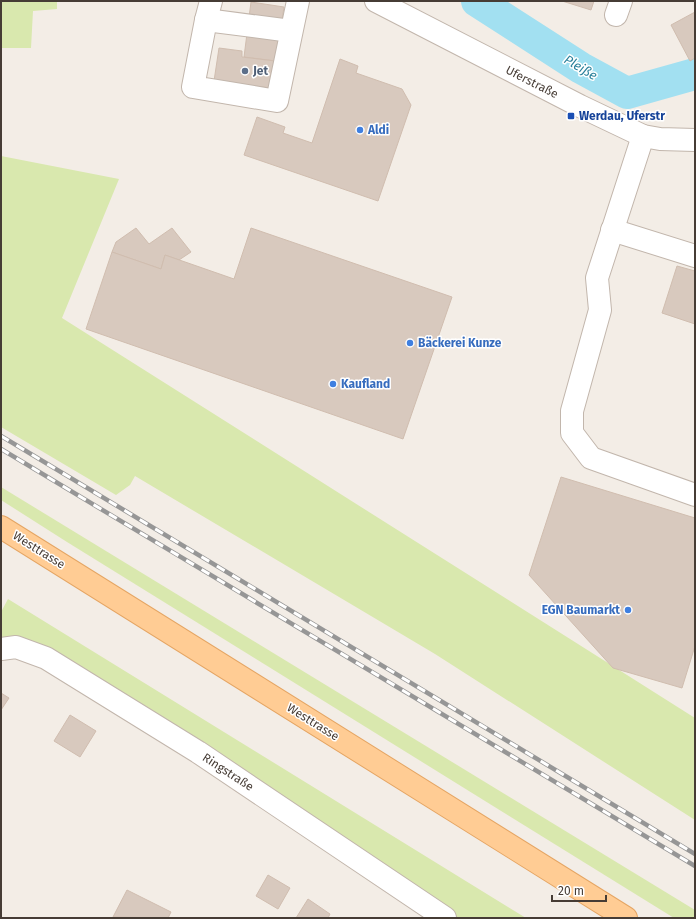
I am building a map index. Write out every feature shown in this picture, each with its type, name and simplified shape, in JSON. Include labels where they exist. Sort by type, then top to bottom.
[{"type":"main road","name":"Westtrasse","points":[[1,526],[626,918]]},
{"type":"street","points":[[291,30],[208,11],[193,87],[277,101],[298,1]]},
{"type":"street","name":"Uferstraße","points":[[376,1],[580,106],[643,136],[660,139],[695,140]]},
{"type":"street","points":[[643,136],[597,278],[600,310],[572,411],[572,433],[591,458],[695,495]]},
{"type":"street","points":[[612,230],[695,256]]},
{"type":"street","name":"Ringstraße","points":[[1,649],[16,647],[46,658],[198,752],[445,918]]},
{"type":"green space","points":[[1,1],[57,1],[57,9],[33,11],[31,48],[1,48]]},
{"type":"green space","points":[[1,156],[119,179],[62,318],[695,718],[695,820],[435,654],[135,476],[130,485],[116,495],[1,427]]},
{"type":"green space","points":[[1,487],[695,910],[695,918],[674,918],[67,542],[1,500]]},
{"type":"green space","points":[[8,599],[526,918],[445,918],[46,658],[1,649],[1,612]]},
{"type":"building","points":[[562,1],[594,1],[591,10]]},
{"type":"building","points":[[251,2],[284,7],[276,61],[244,57]]},
{"type":"building","points":[[695,12],[695,58],[690,61],[671,25]]},
{"type":"building","name":"Jet","points":[[219,48],[242,51],[242,57],[275,61],[271,88],[214,81]]},
{"type":"building","name":"Aldi","points":[[340,59],[358,66],[356,73],[402,89],[411,105],[378,201],[244,155],[257,117],[285,127],[283,133],[312,143]]},
{"type":"building","points":[[136,228],[149,244],[172,228],[191,252],[179,260],[165,255],[161,269],[112,252],[116,242]]},
{"type":"building","name":"Kaufland","points":[[251,228],[452,297],[403,439],[86,329],[112,252],[161,269],[165,255],[234,279]]},
{"type":"building","points":[[677,266],[695,271],[695,324],[662,313]]},
{"type":"building","name":"EGN Baumarkt","points":[[561,477],[695,518],[695,646],[682,688],[613,668],[529,575]]},
{"type":"building","points":[[1,693],[9,698],[1,710]]},
{"type":"building","points":[[70,715],[96,731],[80,757],[54,741]]},
{"type":"building","points":[[268,875],[290,888],[278,909],[256,896]]},
{"type":"building","points":[[127,890],[171,912],[168,918],[113,917]]},
{"type":"building","points":[[308,899],[330,914],[328,918],[296,918]]},
{"type":"waterway","name":"Pleiße","points":[[477,1],[581,68],[627,93],[695,74]]},
{"type":"railway","points":[[1,436],[695,854]]},
{"type":"railway","points":[[1,449],[695,866]]},
{"type":"place","name":"Jet","points":[[245,71]]},
{"type":"place","name":"Werdau, Uferstr","points":[[571,116]]},
{"type":"place","name":"Aldi","points":[[360,130]]},
{"type":"place","name":"Bäckerei Kunze","points":[[410,343]]},
{"type":"place","name":"Kaufland","points":[[333,384]]},
{"type":"place","name":"EGN Baumarkt","points":[[628,610]]}]
